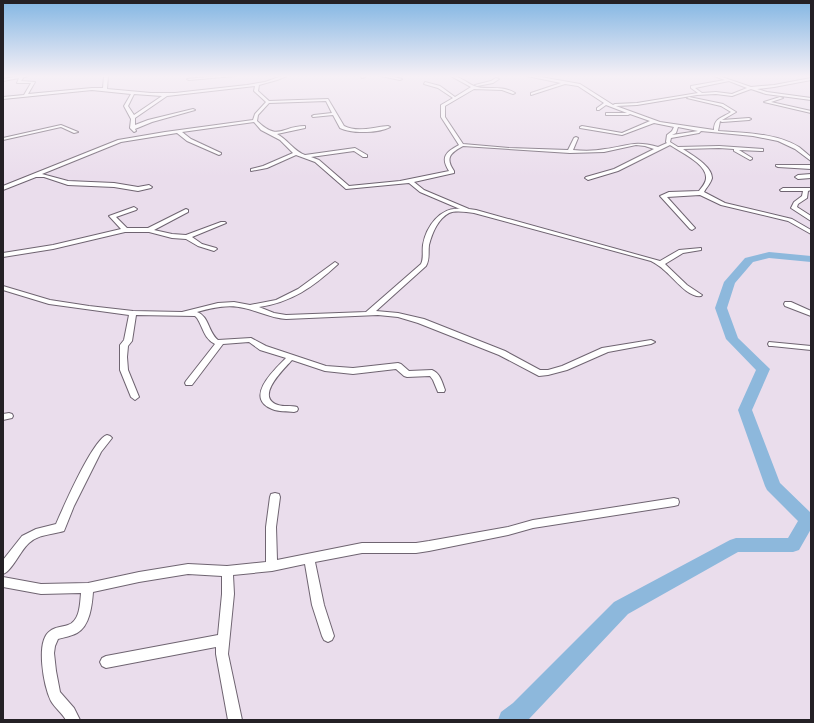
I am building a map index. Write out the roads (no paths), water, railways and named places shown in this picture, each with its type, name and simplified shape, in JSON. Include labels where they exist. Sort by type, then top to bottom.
[{"type":"street","points":[[127,140],[134,131],[132,128],[134,122],[133,117],[128,110]]},
{"type":"street","points":[[133,117],[144,110]]},
{"type":"street","points":[[132,128],[154,119],[193,110]]},
{"type":"street","points":[[255,121],[256,115],[261,110]]},
{"type":"street","points":[[333,110],[342,127],[349,131],[388,127]]},
{"type":"street","points":[[443,110],[442,118],[462,145]]},
{"type":"street","points":[[621,110],[654,121],[676,126],[706,131],[753,135],[779,140],[796,148],[811,160]]},
{"type":"street","points":[[717,121],[734,112],[730,110]]},
{"type":"street","points":[[801,110],[811,112]]},
{"type":"street","points":[[314,116],[335,114]]},
{"type":"street","points":[[606,114],[631,114]]},
{"type":"street","points":[[717,121],[749,120]]},
{"type":"street","points":[[3,188],[20,183],[35,175],[127,140],[255,121]]},
{"type":"street","points":[[255,121],[261,127],[283,140],[296,152],[317,161],[348,188],[410,181],[452,172],[446,163],[446,157],[451,151],[462,145],[570,152],[599,152],[636,144],[646,145],[658,149]]},
{"type":"street","points":[[582,127],[622,134],[654,121]]},
{"type":"street","points":[[716,132],[717,121]]},
{"type":"street","points":[[3,139],[61,126],[66,126],[76,132]]},
{"type":"street","points":[[588,178],[616,170],[658,149],[669,140],[676,126]]},
{"type":"street","points":[[273,134],[303,128]]},
{"type":"street","points":[[41,131],[50,136]]},
{"type":"street","points":[[669,140],[688,134],[706,131]]},
{"type":"street","points":[[179,132],[189,140],[219,154]]},
{"type":"street","points":[[674,132],[688,134]]},
{"type":"street","points":[[570,152],[576,138]]},
{"type":"street","points":[[669,140],[698,162],[706,171],[709,176],[708,181],[701,193]]},
{"type":"street","points":[[678,148],[699,146],[762,150]]},
{"type":"street","points":[[731,148],[750,159]]},
{"type":"street","points":[[303,156],[356,150],[365,156]]},
{"type":"street","points":[[253,170],[265,167],[296,152]]},
{"type":"street","points":[[778,166],[811,166]]},
{"type":"street","points":[[35,175],[45,176],[68,183],[114,185],[138,189],[149,187]]},
{"type":"street","points":[[798,177],[811,176]]},
{"type":"street","points":[[410,181],[422,190],[468,210],[661,263],[670,270],[681,284],[699,295]]},
{"type":"street","points":[[783,190],[809,189],[805,197],[796,204],[794,208],[811,219]]},
{"type":"street","points":[[692,228],[663,196],[668,194],[701,193],[722,204],[790,220],[811,232]]},
{"type":"street","points":[[124,230],[112,216],[134,209]]},
{"type":"street","points":[[369,313],[424,265],[426,260],[426,246],[431,229],[441,217],[447,212],[468,210]]},
{"type":"street","points":[[149,230],[186,211]]},
{"type":"street","points":[[3,255],[54,247],[124,230],[149,230],[172,236],[187,237],[223,223]]},
{"type":"street","points":[[805,228],[811,224]]},
{"type":"street","points":[[187,237],[200,246],[214,249]]},
{"type":"street","points":[[661,263],[681,251],[699,249]]},
{"type":"street","points":[[185,313],[216,305],[250,307],[278,301],[292,295],[325,273],[335,264]]},
{"type":"street","points":[[3,288],[61,304],[133,313],[185,313],[199,315],[212,340],[220,343],[251,340],[263,348],[290,358],[311,365],[341,370],[353,371],[398,366],[407,374],[426,373],[435,375],[441,390]]},
{"type":"street","points":[[788,304],[811,314]]},
{"type":"street","points":[[250,307],[271,315],[286,317],[386,313],[421,321],[502,353],[539,373],[551,372],[570,366],[605,350],[651,342]]},
{"type":"street","points":[[133,313],[128,341],[124,345],[123,357],[124,370],[135,397]]},
{"type":"street","points":[[189,383],[220,343]]},
{"type":"street","points":[[772,344],[811,348]]},
{"type":"street","points":[[290,358],[268,384],[264,390],[263,396],[266,402],[275,407],[294,409]]},
{"type":"street","points":[[3,569],[18,547],[28,536],[50,529],[60,528],[69,506],[97,450],[107,438]]},
{"type":"street","points":[[272,566],[271,527],[275,497]]},
{"type":"street","points":[[3,582],[41,589],[88,588],[111,584],[139,576],[188,569],[227,571],[272,566],[362,548],[416,548],[508,532],[533,524],[674,502]]},
{"type":"street","points":[[309,558],[318,605],[328,636]]},
{"type":"street","points":[[227,571],[228,594],[222,654],[235,720]]},
{"type":"street","points":[[73,720],[71,714],[55,694],[49,668],[48,649],[52,638],[55,635],[72,630],[80,623],[85,609],[88,588]]},
{"type":"street","points":[[106,662],[223,640]]},
{"type":"waterway","points":[[509,720],[521,711],[621,608],[736,545],[793,545],[807,520],[773,486],[745,410],[763,369],[732,339],[721,308],[730,282],[749,260],[769,255],[811,259]]}]
